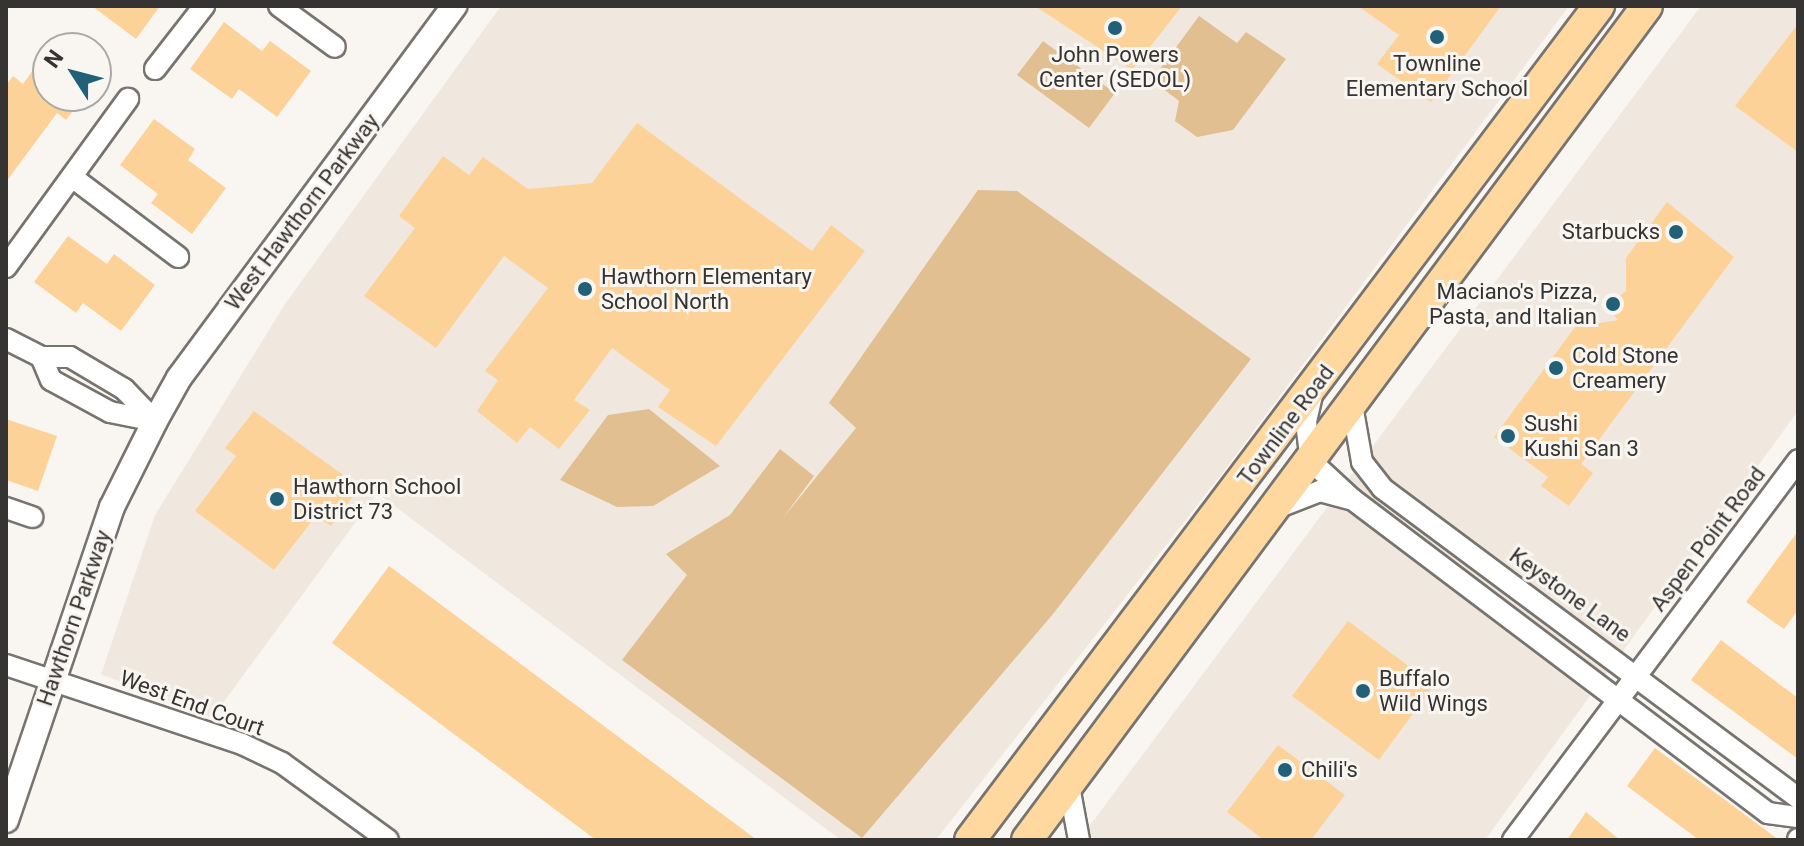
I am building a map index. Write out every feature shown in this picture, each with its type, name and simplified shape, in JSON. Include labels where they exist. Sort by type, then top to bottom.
[{"type":"main road","name":"Townline Road","points":[[970,840],[1599,6]]},
{"type":"main road","name":"Townline Road","points":[[1027,840],[1647,6]]},
{"type":"street","points":[[155,69],[204,6]]},
{"type":"street","points":[[279,6],[335,47]]},
{"type":"street","name":"West Hawthorn Parkway","points":[[155,421],[179,378],[454,6]]},
{"type":"street","points":[[6,267],[128,99]]},
{"type":"street","points":[[72,177],[178,257]]},
{"type":"street","points":[[6,339],[41,357],[70,357],[124,389],[155,421]]},
{"type":"street","points":[[41,357],[51,380],[110,412],[155,421]]},
{"type":"street","points":[[1314,387],[1306,422],[1311,461],[1352,499],[1620,698],[1768,813],[1798,817]]},
{"type":"street","name":"Keystone Lane","points":[[1352,405],[1362,462],[1382,488],[1638,674],[1798,798]]},
{"type":"street","name":"Hawthorn Parkway","points":[[6,820],[112,507],[155,421]]},
{"type":"street","name":"Aspen Point Road","points":[[1513,840],[1798,460]]},
{"type":"street","points":[[1274,509],[1320,491],[1352,499]]},
{"type":"street","points":[[6,508],[32,517]]},
{"type":"street","name":"West End Court","points":[[6,665],[55,676],[282,763],[388,840]]},
{"type":"street","points":[[1069,786],[1079,840]]},
{"type":"shaded area","points":[[501,6],[1569,6],[1227,467],[936,840],[841,840],[377,493],[212,718],[101,674],[155,515],[285,304]]},
{"type":"shaded area","points":[[1701,6],[1798,6],[1798,411],[1485,840],[1079,840]]},
{"type":"shaded area","points":[[1199,16],[1237,43],[1246,32],[1286,59],[1233,130],[1197,137],[1175,121],[1179,101],[1152,80]]},
{"type":"shaded area","points":[[1043,41],[1115,93],[1089,128],[1017,75]]},
{"type":"shaded area","points":[[978,190],[1017,191],[1251,359],[1053,614],[862,838],[622,660],[687,575],[666,554],[730,515],[780,449],[814,476],[783,518],[856,428],[829,403]]},
{"type":"shaded area","points":[[649,409],[720,466],[653,506],[617,507],[560,480],[608,415]]},
{"type":"building","points":[[92,6],[160,6],[136,39]]},
{"type":"building","name":"John Powers Center (SEDOL)","points":[[1035,6],[1182,6],[1132,70]]},
{"type":"building","name":"Townline Elementary School","points":[[1358,6],[1501,6],[1431,102],[1377,64],[1399,35]]},
{"type":"building","points":[[224,22],[262,51],[270,41],[311,71],[277,117],[239,89],[232,99],[190,69]]},
{"type":"building","points":[[1798,24],[1798,152],[1735,106]]},
{"type":"building","points":[[32,71],[32,112],[72,112],[66,120],[57,113],[6,182],[6,85],[13,76],[23,84]]},
{"type":"building","points":[[154,119],[195,149],[188,160],[226,188],[192,234],[151,203],[158,194],[120,165]]},
{"type":"building","points":[[637,123],[812,251],[831,225],[865,251],[716,446],[658,407],[670,390],[612,348],[574,400],[590,410],[559,449],[530,427],[517,443],[477,411],[498,380],[485,371],[548,288],[504,256],[436,348],[364,296],[415,228],[399,216],[443,156],[469,175],[483,157],[528,189],[592,183]]},
{"type":"building","points":[[1667,202],[1734,257],[1581,464],[1593,473],[1569,506],[1541,486],[1548,477],[1494,437],[1575,327],[1618,320],[1606,306],[1626,291],[1626,258]]},
{"type":"building","points":[[68,236],[107,264],[114,254],[155,285],[121,331],[83,303],[76,313],[34,282]]},
{"type":"building","name":"Hawthorn School District 73","points":[[254,411],[360,487],[331,526],[316,516],[274,570],[195,511],[236,456],[225,448]]},
{"type":"building","points":[[6,419],[57,436],[38,491],[6,480]]},
{"type":"building","points":[[1798,531],[1798,610],[1784,629],[1746,602]]},
{"type":"building","points":[[389,566],[757,840],[596,840],[332,643]]},
{"type":"building","name":"Buffalo Wild Wings","points":[[1348,621],[1434,685],[1379,760],[1292,696]]},
{"type":"building","points":[[1721,640],[1798,698],[1798,759],[1691,680]]},
{"type":"building","name":"Chili's","points":[[1278,745],[1345,795],[1311,840],[1264,840],[1227,812]]},
{"type":"building","points":[[1655,748],[1779,840],[1699,840],[1627,786]]},
{"type":"building","points":[[1586,812],[1620,840],[1567,840]]},
{"type":"place","name":"John Powers Center (SEDOL)","points":[[1115,28]]},
{"type":"place","name":"Townline Elementary School","points":[[1437,37]]},
{"type":"place","name":"Starbucks","points":[[1676,232]]},
{"type":"place","name":"Hawthorn Elementary School North","points":[[585,289]]},
{"type":"place","name":"Maciano's Pizza, Pasta, and Italian","points":[[1613,304]]},
{"type":"place","name":"Cold Stone Creamery","points":[[1556,368]]},
{"type":"place","name":"Sushi Kushi San 3","points":[[1508,436]]},
{"type":"place","name":"Hawthorn School District 73","points":[[277,499]]},
{"type":"place","name":"Buffalo Wild Wings","points":[[1363,691]]},
{"type":"place","name":"Chili's","points":[[1285,770]]}]
